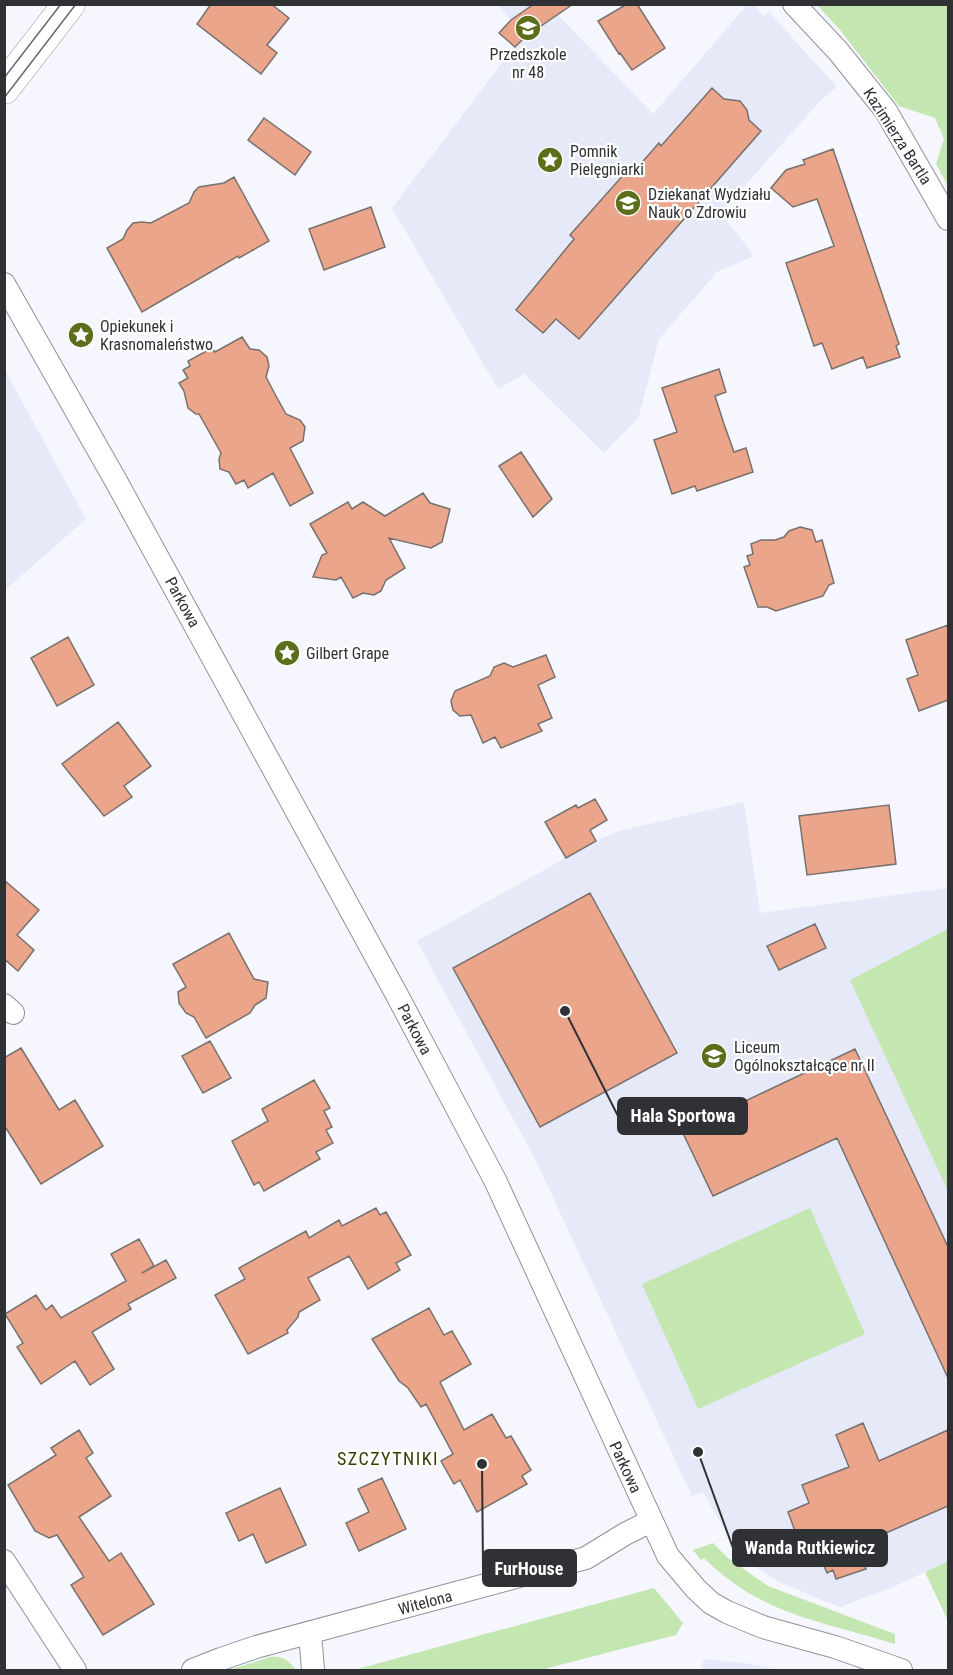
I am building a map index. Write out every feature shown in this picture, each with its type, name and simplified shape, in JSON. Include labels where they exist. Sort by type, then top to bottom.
[{"type":"main road","points":[[4,88],[69,4]]},
{"type":"street","name":"Kazimierza Bartla","points":[[794,4],[838,51],[886,111],[948,219]]},
{"type":"street","name":"Parkowa","points":[[4,284],[182,601],[495,1180],[668,1556],[711,1603],[763,1627],[835,1647],[902,1671]]},
{"type":"street","name":"Witelona","points":[[193,1671],[256,1647],[586,1558],[651,1521]]},
{"type":"street","points":[[4,1561],[75,1671]]},
{"type":"street","points":[[310,1633],[313,1671]]},
{"type":"shaded area","points":[[498,5],[572,5],[558,15],[653,114],[747,5],[754,5],[763,16],[769,12],[837,87],[820,101],[721,213],[754,256],[717,272],[659,339],[638,419],[604,453],[524,374],[498,389],[392,208],[511,51],[525,37]]},
{"type":"shaded area","points":[[5,370],[86,519],[4,590]]},
{"type":"shaded area","name":"Liceum Ogólnokształcące nr II","points":[[744,802],[760,913],[948,888],[948,1561],[891,1588],[840,1607],[779,1582],[748,1562],[728,1536],[703,1492],[692,1496],[536,1161],[417,941],[596,841],[619,831]]},
{"type":"shaded area","points":[[703,1659],[745,1663],[780,1670],[702,1670]]},
{"type":"green space","points":[[817,5],[948,5],[948,186],[936,164],[944,139],[935,118],[899,106],[840,30]]},
{"type":"green space","points":[[948,929],[948,1191],[850,980]]},
{"type":"green space","points":[[810,1208],[865,1334],[698,1409],[642,1284]]},
{"type":"green space","points":[[713,1543],[728,1558],[768,1586],[895,1634],[895,1644],[793,1614],[747,1592],[704,1558],[701,1560],[693,1550]]},
{"type":"green space","points":[[948,1561],[948,1621],[925,1572]]},
{"type":"green space","points":[[654,1588],[683,1623],[676,1635],[540,1670],[354,1670]]},
{"type":"green space","points":[[270,1657],[285,1659],[296,1670],[229,1670]]},
{"type":"building","points":[[211,4],[271,4],[289,18],[267,45],[277,53],[261,74],[197,24]]},
{"type":"building","name":"Przedszkole nr 48","points":[[534,4],[573,4],[525,37],[515,47],[499,33],[511,20]]},
{"type":"building","points":[[627,4],[637,4],[665,48],[632,70],[598,21]]},
{"type":"building","points":[[712,88],[724,99],[740,101],[747,110],[749,120],[761,131],[579,339],[556,319],[543,333],[516,310],[574,239],[570,235],[625,173],[629,177],[659,143],[661,146]]},
{"type":"building","points":[[264,118],[311,152],[295,175],[248,140]]},
{"type":"building","points":[[833,149],[899,344],[896,346],[900,357],[867,368],[863,357],[832,369],[822,343],[814,346],[786,263],[834,246],[817,199],[793,207],[771,188],[786,170],[805,164],[803,160]]},
{"type":"building","points":[[234,177],[269,241],[239,258],[238,256],[142,312],[107,248],[123,239],[133,223],[151,223],[189,203],[199,187],[224,183]]},
{"type":"building","points":[[371,207],[385,247],[324,270],[309,229]]},
{"type":"building","points":[[242,337],[250,349],[259,350],[267,357],[269,366],[266,377],[276,396],[286,414],[300,420],[305,427],[303,441],[290,448],[313,493],[290,506],[273,473],[248,488],[244,480],[236,484],[229,472],[220,469],[221,453],[199,414],[188,408],[184,391],[179,383],[188,378],[183,370],[190,366],[188,361],[212,348],[215,352]]},
{"type":"building","points":[[719,369],[726,392],[715,396],[724,424],[734,452],[746,448],[753,472],[697,491],[695,486],[672,494],[654,440],[677,432],[662,388]]},
{"type":"building","points":[[521,452],[552,499],[533,517],[499,466]]},
{"type":"building","points":[[423,493],[430,503],[450,509],[442,542],[431,548],[389,538],[405,568],[386,580],[381,591],[374,595],[363,593],[353,598],[341,577],[336,580],[313,577],[322,555],[327,553],[310,524],[348,502],[352,509],[363,502],[385,516]]},
{"type":"building","points":[[800,527],[812,530],[816,542],[822,540],[834,583],[829,585],[823,596],[776,611],[767,607],[758,607],[744,567],[750,565],[747,556],[753,554],[751,544],[761,540],[775,540],[784,537],[789,531]]},
{"type":"building","points":[[948,625],[948,700],[919,711],[907,679],[918,675],[906,640]]},
{"type":"building","points":[[68,637],[94,685],[57,706],[31,658]]},
{"type":"building","points":[[546,655],[555,677],[538,685],[552,718],[538,724],[542,731],[501,748],[495,737],[483,743],[471,715],[460,716],[453,710],[451,701],[455,691],[490,676],[494,667],[504,663],[513,667]]},
{"type":"building","points":[[118,722],[151,766],[124,786],[132,797],[104,816],[62,764]]},
{"type":"building","points":[[595,799],[607,820],[590,830],[596,841],[566,858],[545,822],[576,805],[578,808]]},
{"type":"building","points":[[889,805],[896,864],[807,875],[799,816]]},
{"type":"building","points":[[4,880],[39,910],[17,935],[34,950],[18,971],[4,959]]},
{"type":"building","points":[[590,893],[677,1053],[540,1127],[453,968]]},
{"type":"building","points":[[815,924],[826,948],[779,970],[767,946]]},
{"type":"building","points":[[229,933],[254,979],[268,982],[266,998],[255,1005],[250,1013],[206,1038],[194,1017],[186,1013],[179,1003],[178,992],[186,987],[173,964]]},
{"type":"building","points":[[210,1041],[231,1078],[203,1093],[182,1056]]},
{"type":"building","points":[[21,1048],[59,1110],[75,1100],[103,1146],[41,1184],[4,1125],[4,1058]]},
{"type":"building","points":[[855,1049],[948,1247],[948,1378],[837,1138],[713,1196],[682,1131]]},
{"type":"building","points":[[314,1080],[330,1108],[324,1111],[332,1127],[326,1130],[333,1143],[316,1152],[320,1159],[264,1191],[259,1182],[254,1185],[232,1141],[268,1121],[262,1109]]},
{"type":"building","points":[[376,1208],[380,1215],[386,1212],[411,1255],[396,1263],[400,1270],[368,1289],[349,1256],[308,1278],[320,1300],[299,1312],[298,1317],[287,1330],[288,1333],[248,1354],[215,1295],[245,1279],[239,1268],[306,1231],[309,1238],[339,1220],[342,1226]]},
{"type":"building","points":[[139,1239],[154,1266],[142,1273],[166,1260],[176,1278],[128,1304],[131,1309],[92,1332],[114,1369],[90,1385],[75,1361],[41,1384],[17,1347],[23,1343],[5,1314],[36,1295],[46,1310],[52,1305],[61,1318],[126,1281],[111,1254]]},
{"type":"building","points":[[429,1308],[444,1335],[452,1331],[471,1364],[440,1382],[464,1430],[492,1414],[506,1438],[511,1436],[531,1470],[522,1476],[527,1484],[477,1512],[460,1480],[454,1484],[441,1461],[453,1454],[426,1404],[421,1407],[408,1388],[399,1381],[372,1339]]},
{"type":"building","points":[[863,1423],[879,1461],[948,1430],[948,1506],[863,1543],[869,1557],[863,1559],[866,1569],[836,1579],[833,1570],[827,1573],[821,1559],[807,1564],[788,1512],[809,1503],[802,1485],[849,1467],[836,1435]]},
{"type":"building","points":[[79,1430],[93,1453],[86,1458],[111,1496],[79,1517],[109,1561],[121,1553],[154,1604],[103,1635],[71,1585],[84,1577],[57,1535],[49,1538],[35,1531],[8,1485],[56,1455],[51,1448]]},
{"type":"building","points":[[382,1478],[406,1529],[359,1551],[346,1523],[369,1512],[358,1489]]},
{"type":"building","points":[[280,1488],[306,1545],[266,1563],[253,1534],[239,1541],[226,1513]]},
{"type":"tram line","points":[[4,78],[61,4]]},
{"type":"tram line","points":[[4,98],[76,4]]},
{"type":"place","name":"Przedszkole nr 48","points":[[528,28]]},
{"type":"place","name":"Pomnik Pielęgniarki","points":[[550,160]]},
{"type":"place","name":"Dziekanat Wydziału Nauk o Zdrowiu","points":[[628,203]]},
{"type":"place","name":"Opiekunek i Krasnomaleństwo","points":[[81,335]]},
{"type":"place","name":"Gilbert Grape","points":[[287,653]]},
{"type":"place","name":"Hala Sportowa","points":[[565,1011]]},
{"type":"place","name":"Liceum Ogólnokształcące nr II","points":[[714,1056]]},
{"type":"place","name":"Wanda Rutkiewicz","points":[[698,1452]]},
{"type":"place","name":"FurHouse","points":[[482,1464]]},
{"type":"district","name":"SZCZYTNIKI","points":[[388,1459]]}]
